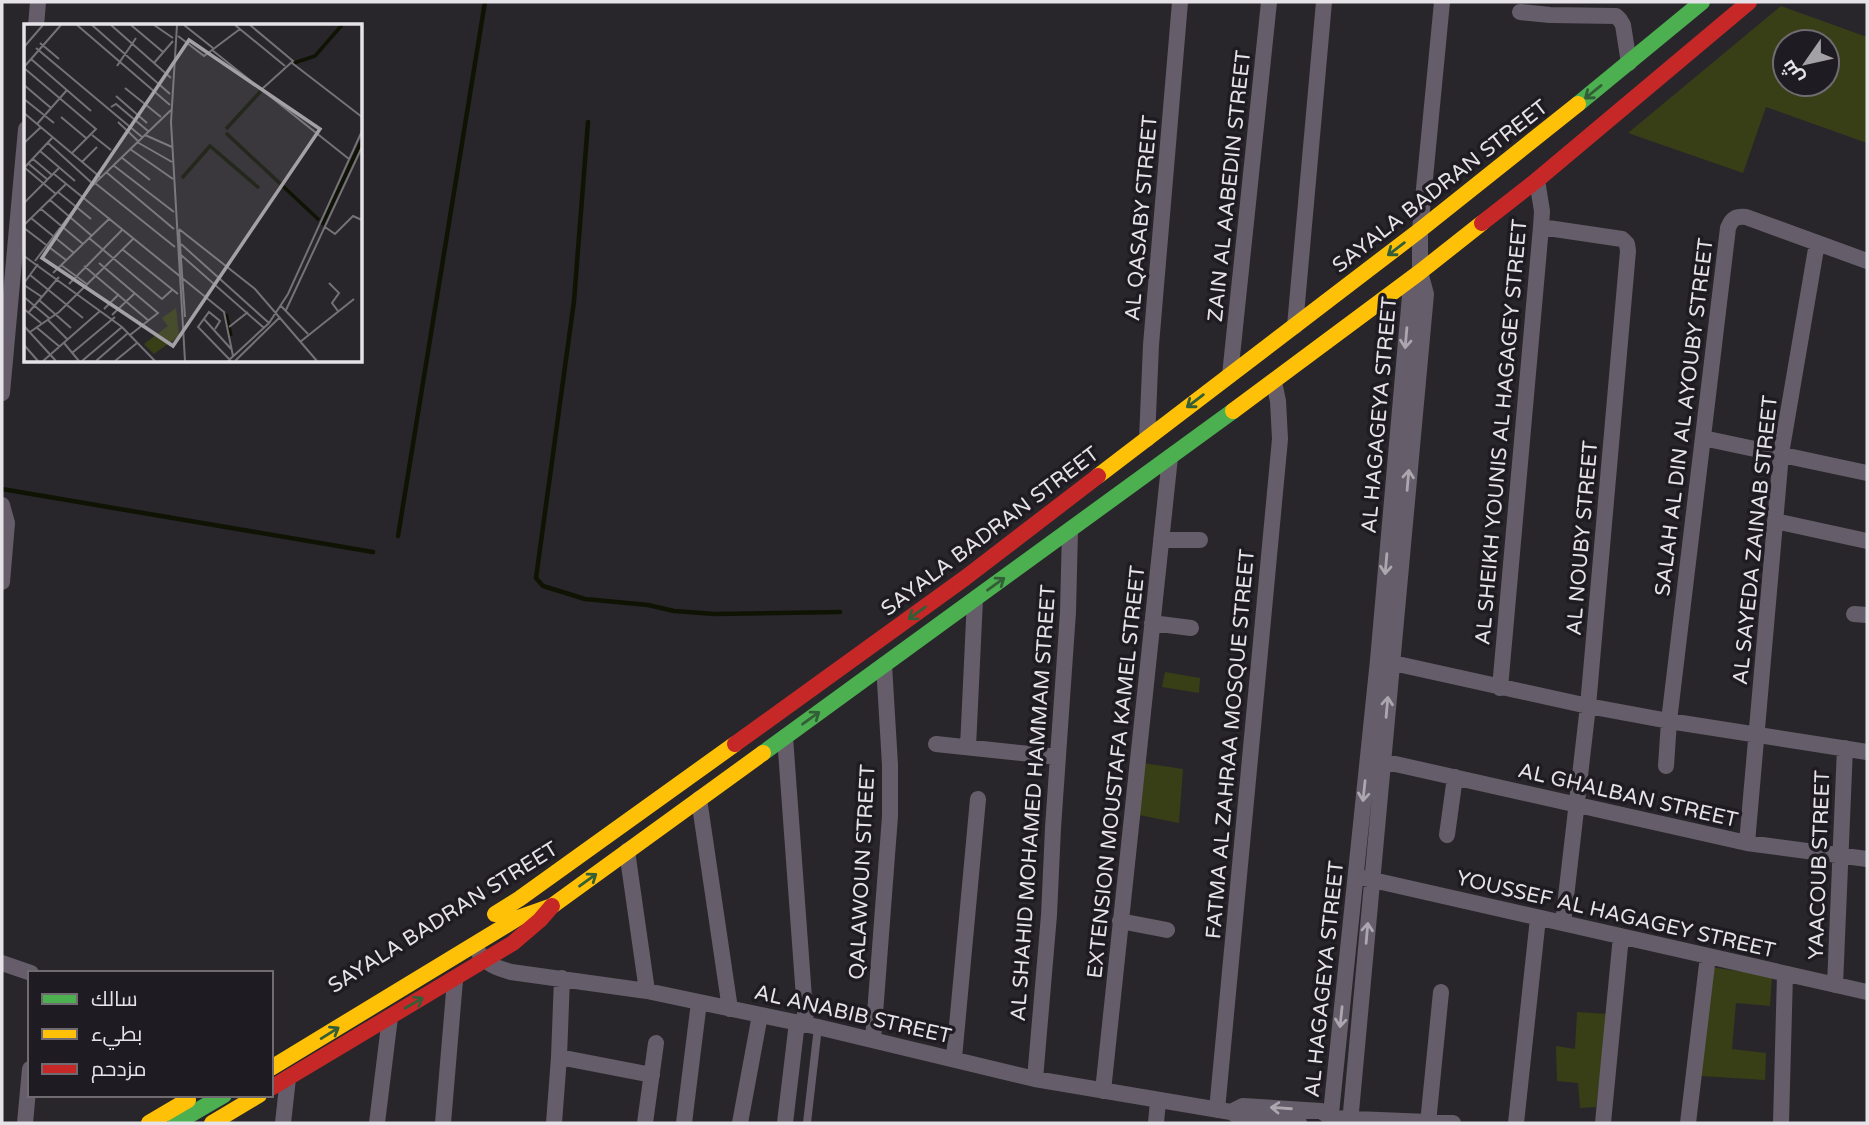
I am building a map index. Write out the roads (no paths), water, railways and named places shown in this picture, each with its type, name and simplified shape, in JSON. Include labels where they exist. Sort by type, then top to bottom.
[{"type":"main road","name":"SAYALA BADRAN STREET","points":[[483,921],[519,899],[965,578],[1420,230],[1702,2]]},
{"type":"main road","name":"SAYALA BADRAN STREET","points":[[273,1087],[455,980],[527,932],[552,906],[1274,382],[1420,272],[1537,180],[1749,2]]},
{"type":"main road","points":[[729,749],[749,763]]},
{"type":"main road","name":"SAYALA BADRAN STREET","points":[[273,1067],[518,918],[552,906]]},
{"type":"main road","points":[[149,1123],[192,1097]]},
{"type":"main road","points":[[176,1123],[220,1097]]},
{"type":"main road","points":[[212,1123],[256,1097]]},
{"type":"street","points":[[36,24],[38,2]]},
{"type":"street","name":"AL QASABY STREET","points":[[1146,439],[1180,2]]},
{"type":"street","name":"ZAIN AL AABEDIN STREET","points":[[1230,375],[1269,2]]},
{"type":"street","points":[[1294,326],[1324,2]]},
{"type":"street","name":"AL HAGAGEYA STREET","points":[[1350,1121],[1382,761],[1385,661],[1410,296],[1420,272],[1420,230],[1442,2]]},
{"type":"street","points":[[1520,12],[1616,16],[1623,25],[1629,63]]},
{"type":"street","points":[[2,393],[24,151]]},
{"type":"street","name":"AL SHEIKH YOUNIS AL HAGAGEY STREET","points":[[1500,688],[1541,227],[1541,196],[1537,180]]},
{"type":"street","name":"SALAH AL DIN AL AYOUBY STREET","points":[[1666,766],[1669,721],[1731,220],[1738,216],[1746,218],[1867,261]]},
{"type":"street","name":"AL NOUBY STREET","points":[[1541,227],[1622,239],[1627,244],[1628,251],[1588,706],[1563,923]]},
{"type":"street","name":"AL SAYEDA ZAINAB STREET","points":[[1747,843],[1781,454],[1817,243]]},
{"type":"street","name":"FATMA AL ZAHRAA MOSQUE STREET","points":[[1226,1115],[1280,439],[1274,382]]},
{"type":"street","points":[[1703,438],[1867,473]]},
{"type":"street","name":"EXTENSION MOUSTAFA KAMEL STREET","points":[[1103,1091],[1170,457]]},
{"type":"street","points":[[2,505],[7,523],[2,582]]},
{"type":"street","points":[[1775,521],[1867,541]]},
{"type":"street","name":"AL SHAHID MOHAMED HAMMAM STREET","points":[[1035,1079],[1069,612],[1070,530]]},
{"type":"street","points":[[1161,540],[1200,540]]},
{"type":"street","points":[[968,747],[975,599]]},
{"type":"street","points":[[1152,623],[1191,628]]},
{"type":"street","points":[[1385,661],[1588,706],[1867,752]]},
{"type":"street","name":"AL HAGAGEYA STREET","points":[[1328,1122],[1355,876],[1385,661]]},
{"type":"street","name":"QALAWOUN STREET","points":[[873,1040],[890,816],[884,665]]},
{"type":"street","points":[[785,737],[807,1025],[785,1123]]},
{"type":"street","points":[[936,744],[1058,757]]},
{"type":"street","name":"YAACOUB STREET","points":[[1835,985],[1844,748]]},
{"type":"street","name":"AL GHALBAN STREET","points":[[1382,761],[1747,843],[1867,859]]},
{"type":"street","points":[[1447,835],[1455,777]]},
{"type":"street","points":[[699,799],[730,1009]]},
{"type":"street","points":[[954,1058],[978,799]]},
{"type":"street","points":[[627,851],[647,991]]},
{"type":"street","name":"YOUSSEF AL HAGAGEY STREET","points":[[1355,876],[1867,992]]},
{"type":"street","points":[[1516,1123],[1538,918]]},
{"type":"street","points":[[1120,921],[1167,930]]},
{"type":"street","points":[[1603,1123],[1621,936]]},
{"type":"street","points":[[473,945],[485,961]]},
{"type":"street","points":[[1688,1123],[1708,956]]},
{"type":"street","name":"AL ANABIB STREET","points":[[485,961],[497,969],[511,972],[647,991],[954,1058],[1035,1079],[1226,1115]]},
{"type":"street","points":[[2,963],[28,972]]},
{"type":"street","points":[[1781,1123],[1786,974]]},
{"type":"street","points":[[554,1123],[562,978]]},
{"type":"street","points":[[443,1123],[455,980]]},
{"type":"street","points":[[1428,1123],[1441,992]]},
{"type":"street","points":[[684,1123],[699,1002]]},
{"type":"street","points":[[740,1123],[760,1014]]},
{"type":"street","points":[[377,1123],[390,1017]]},
{"type":"street","points":[[645,1123],[656,1043]]},
{"type":"street","points":[[559,1057],[652,1075]]},
{"type":"street","points":[[283,1123],[288,1078]]},
{"type":"street","points":[[25,1123],[28,1091]]},
{"type":"street","points":[[1156,1123],[1158,1101]]},
{"type":"street","points":[[1226,1115],[1243,1106],[1321,1111],[1328,1122],[1453,1123]]},
{"type":"street","points":[[1226,1115],[1243,1119],[1299,1123]]},
{"type":"lane","points":[[807,1025],[807,1123]]},
{"type":"waterway","points":[[398,536],[485,2]]},
{"type":"waterway","points":[[588,122],[574,301],[536,578],[543,586],[585,599],[648,605],[674,611],[715,614],[840,612]]},
{"type":"waterway","points":[[2,489],[373,552]]}]
